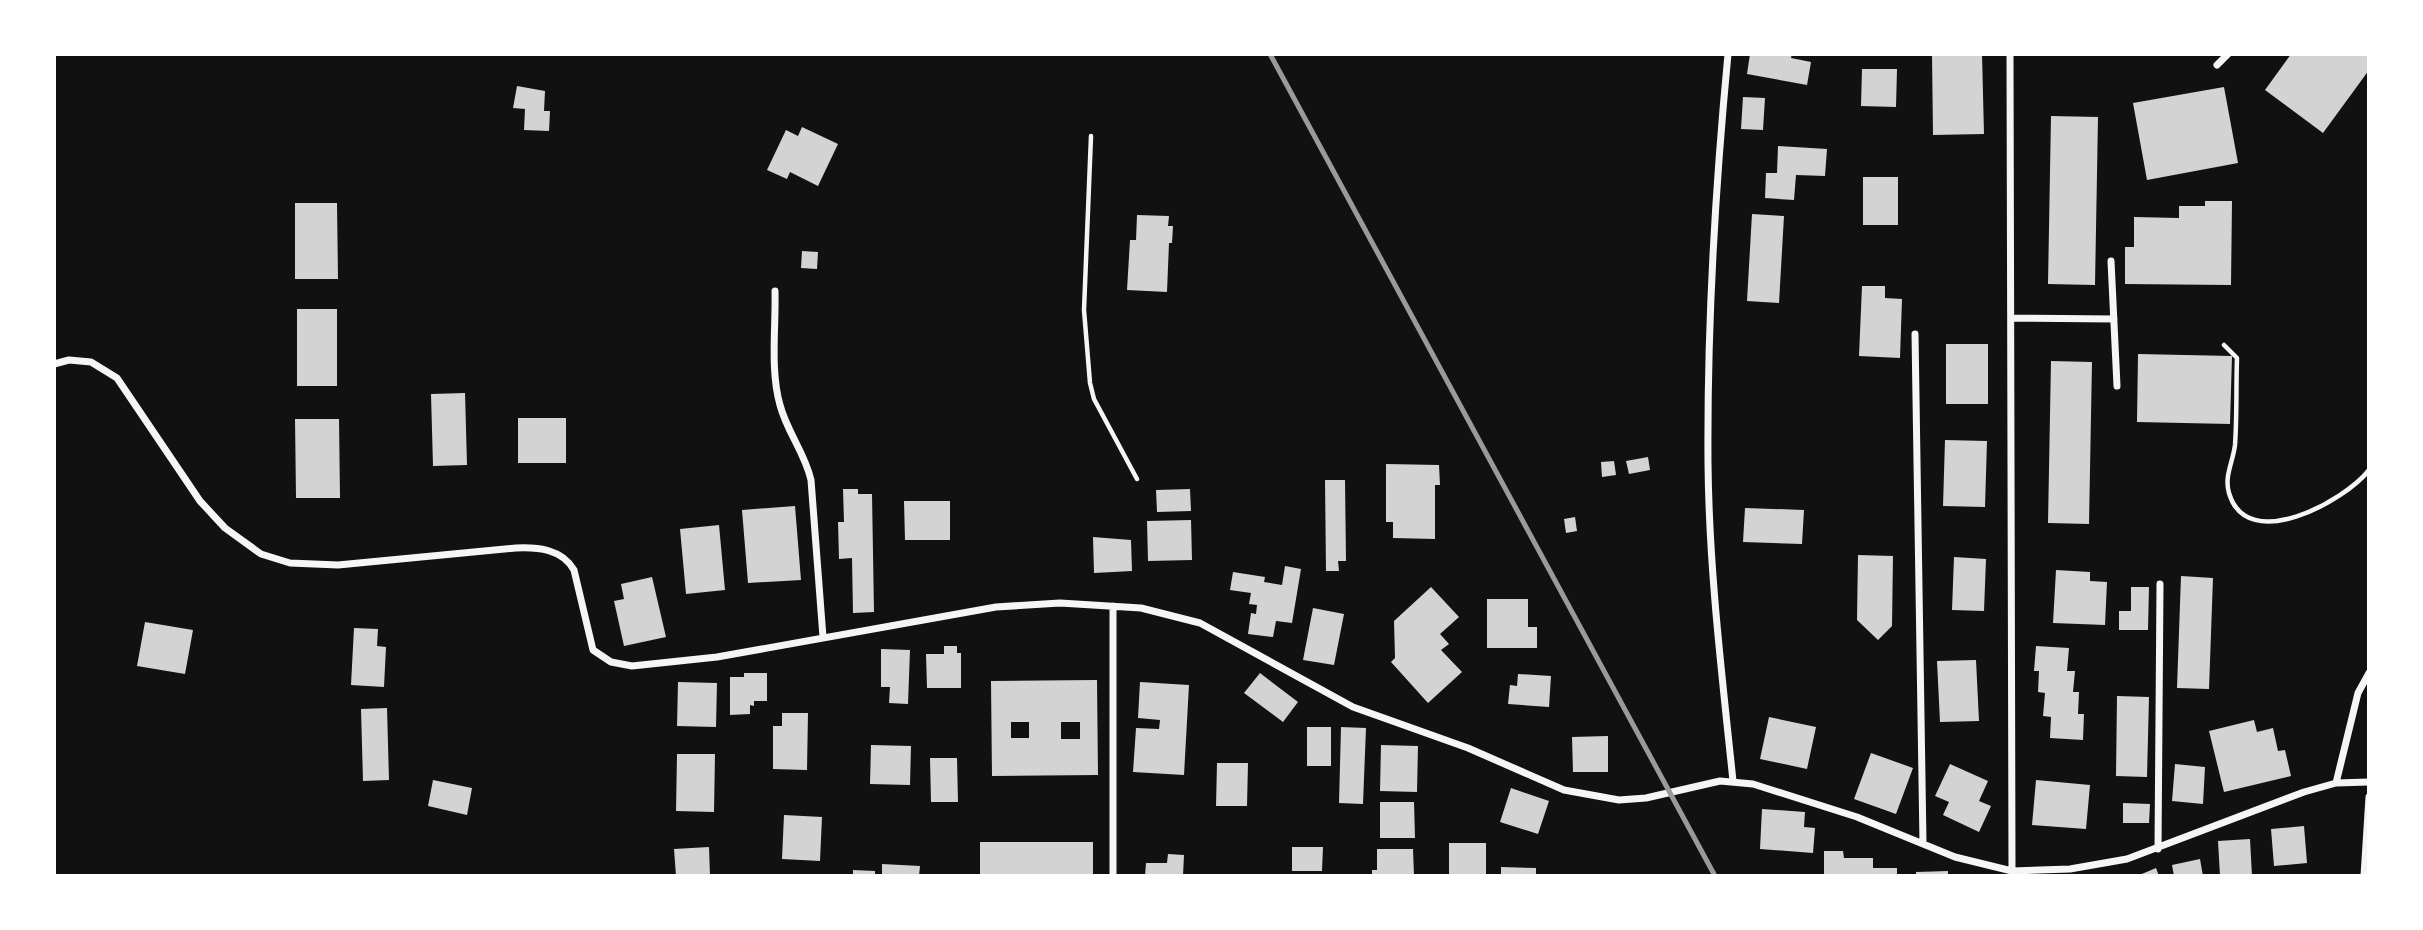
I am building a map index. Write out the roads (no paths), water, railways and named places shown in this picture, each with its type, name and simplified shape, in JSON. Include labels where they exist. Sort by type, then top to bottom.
[{"type":"street","points":[[1728,54],[1714,246],[1708,463],[1717,633],[1733,781]]},
{"type":"street","points":[[2010,54],[2012,870]]},
{"type":"street","points":[[2217,65],[2228,54]]},
{"type":"street","points":[[2111,261],[2117,386]]},
{"type":"street","points":[[775,290],[778,394],[811,480],[823,637]]},
{"type":"street","points":[[2012,318],[2114,319]]},
{"type":"street","points":[[1915,334],[1923,843]]},
{"type":"street","points":[[54,365],[81,359],[98,364],[117,378],[190,487],[213,516],[247,546],[275,560],[338,565],[516,548],[548,550],[568,561],[574,570],[593,650],[611,662],[626,665],[717,657],[1015,605],[1060,603],[1154,610],[1200,623],[1353,707],[1468,748],[1564,790],[1619,800],[1733,781],[1759,785],[1830,808],[1955,857],[2012,870],[2082,867],[2158,849],[2282,800],[2336,783],[2369,782]]},
{"type":"street","points":[[2158,849],[2160,584]]},
{"type":"street","points":[[1113,606],[1113,876]]},
{"type":"street","points":[[2336,783],[2358,693],[2369,673]]},
{"type":"street","points":[[2364,876],[2369,797]]},
{"type":"railway","points":[[1270,54],[1715,876]]}]
